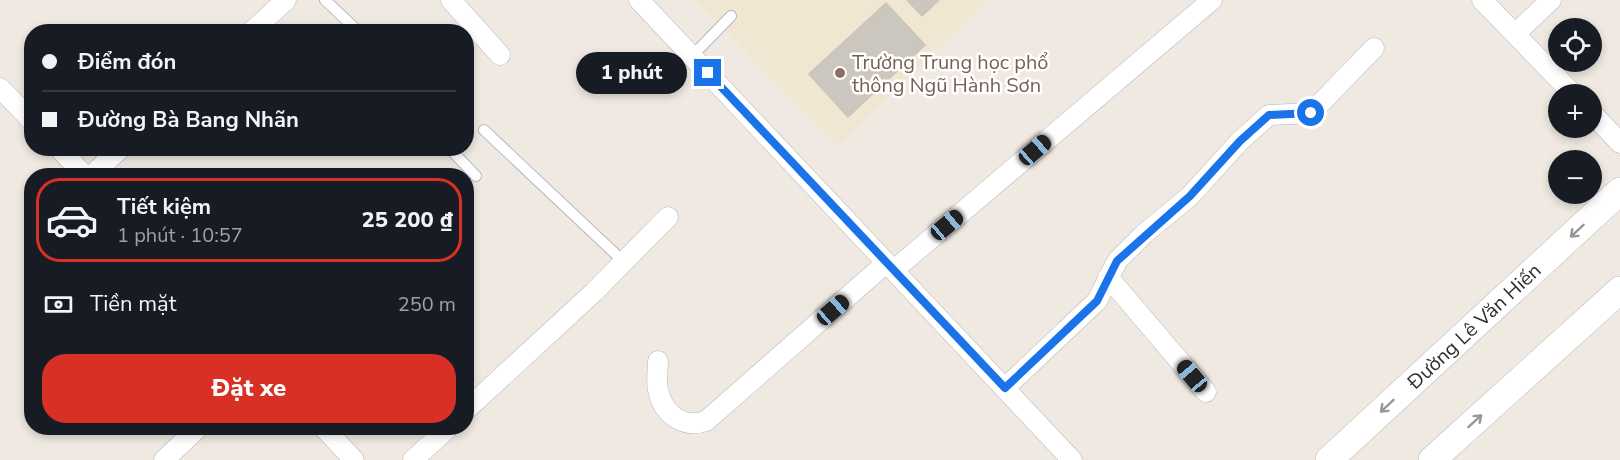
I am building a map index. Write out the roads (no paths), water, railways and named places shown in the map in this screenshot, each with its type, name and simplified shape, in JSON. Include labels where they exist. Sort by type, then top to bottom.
[{"type":"main road","name":"Đường Lê Văn Hiến","points":[[1329,460],[1620,191]]},
{"type":"main road","points":[[1432,460],[1620,290]]},
{"type":"street","points":[[260,24],[286,0]]},
{"type":"street","points":[[451,0],[472,24]]},
{"type":"street","points":[[639,0],[1072,460]]},
{"type":"street","points":[[658,362],[658,390],[671,413],[685,424],[706,421],[1212,0]]},
{"type":"street","points":[[1482,0],[1564,84]]},
{"type":"street","points":[[1515,34],[1551,0]]},
{"type":"street","points":[[474,26],[500,55]]},
{"type":"street","points":[[1005,388],[1097,301],[1117,261],[1190,196],[1240,141],[1269,115],[1311,113],[1374,48]]},
{"type":"street","points":[[3,98],[24,115]]},
{"type":"street","points":[[1602,124],[1620,143]]},
{"type":"street","points":[[66,156],[77,168]]},
{"type":"street","points":[[100,168],[112,156]]},
{"type":"street","points":[[474,403],[624,262],[668,217]]},
{"type":"street","points":[[1108,277],[1206,392]]},
{"type":"street","points":[[164,460],[191,435]]},
{"type":"street","points":[[331,435],[354,460]]},
{"type":"street","points":[[412,460],[440,435]]},
{"type":"lane","points":[[325,0],[350,24]]},
{"type":"lane","points":[[692,56],[731,16]]},
{"type":"lane","points":[[484,130],[624,262]]},
{"type":"lane","points":[[457,156],[468,168]]},
{"type":"place","name":"Trường Trung học phổ thông Ngũ Hành Sơn","points":[[840,73]]}]
